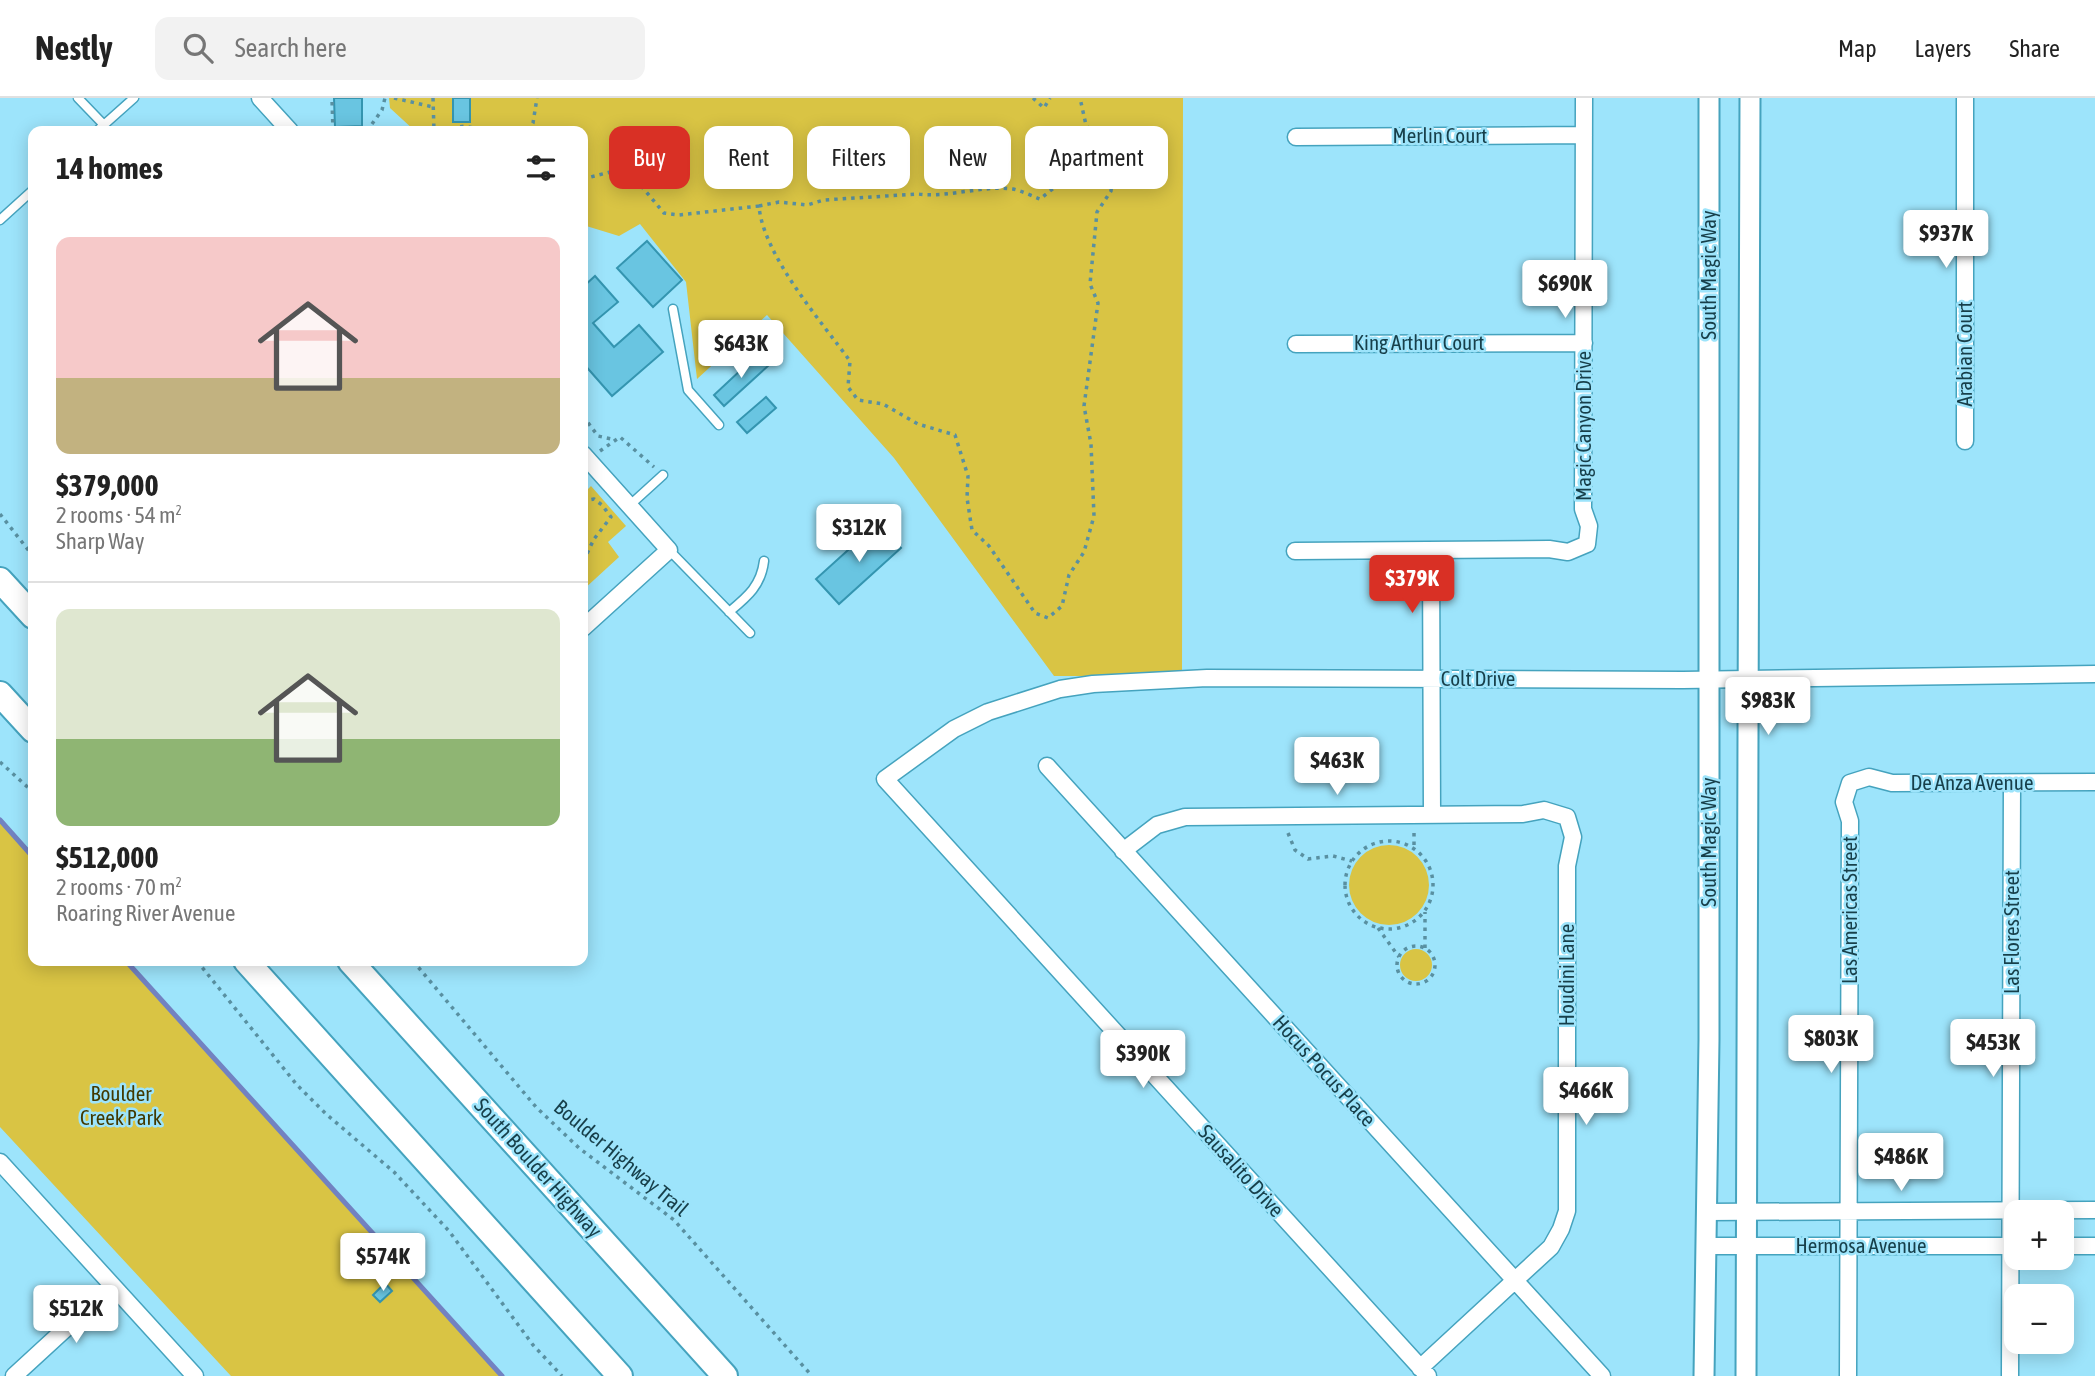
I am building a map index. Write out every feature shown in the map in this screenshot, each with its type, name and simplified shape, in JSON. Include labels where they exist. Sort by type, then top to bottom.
[{"type":"main road","points":[[0,580],[28,611]]},
{"type":"main road","points":[[0,694],[28,725]]},
{"type":"main road","points":[[251,966],[620,1376]]},
{"type":"main road","name":"South Boulder Highway","points":[[355,966],[725,1376]]},
{"type":"street","points":[[260,98],[285,126]]},
{"type":"street","name":"Magic Canyon Drive","points":[[1431,551],[1549,549],[1568,552],[1587,544],[1589,526],[1583,509],[1584,98]]},
{"type":"street","name":"South Magic Way","points":[[1704,1376],[1707,1212],[1709,98]]},
{"type":"street","name":"South Magic Way","points":[[1746,1376],[1750,98]]},
{"type":"street","name":"Arabian Court","points":[[1965,98],[1965,441]]},
{"type":"street","name":"Merlin Court","points":[[1296,137],[1584,135]]},
{"type":"street","name":"King Arthur Court","points":[[1296,344],[1584,342]]},
{"type":"street","points":[[588,460],[668,550],[588,623]]},
{"type":"street","points":[[1123,851],[1157,825],[1185,817],[1432,815],[1431,551],[1295,551]]},
{"type":"street","name":"Colt Drive","points":[[885,779],[954,729],[989,712],[1060,689],[1119,682],[1207,678],[1708,680],[2095,674]]},
{"type":"street","name":"Hocus Pocus Place","points":[[1047,766],[1602,1376]]},
{"type":"street","name":"De Anza Avenue","points":[[1850,783],[1869,777],[1892,783],[2095,782]]},
{"type":"street","name":"Sausalito Drive","points":[[885,779],[1424,1372]]},
{"type":"street","name":"Las Americas Street","points":[[1848,1376],[1850,821],[1844,802],[1850,783]]},
{"type":"street","name":"Las Flores Street","points":[[2011,1200],[2012,783]]},
{"type":"street","name":"Houdini Lane","points":[[1424,1372],[1551,1247],[1567,1211],[1567,866],[1573,837],[1567,817],[1544,810],[1523,814],[1432,815]]},
{"type":"street","points":[[0,1162],[195,1376]]},
{"type":"street","name":"Hermosa Avenue","points":[[2074,1210],[2095,1210]]},
{"type":"street","name":"Hermosa Avenue","points":[[1707,1212],[2004,1211]]},
{"type":"street","points":[[2074,1246],[2095,1245]]},
{"type":"street","name":"Hermosa Avenue","points":[[1706,1246],[2004,1246]]},
{"type":"street","name":"Las Flores Street","points":[[2010,1376],[2013,1270]]},
{"type":"street","points":[[14,1376],[113,1286]]},
{"type":"lane","points":[[78,98],[99,126]]},
{"type":"lane","points":[[103,126],[134,98]]},
{"type":"lane","points":[[0,220],[28,195]]},
{"type":"lane","points":[[673,309],[684,380],[695,399],[719,425]]},
{"type":"lane","points":[[630,505],[663,475]]},
{"type":"lane","points":[[668,550],[750,633]]},
{"type":"lane","points":[[729,612],[750,594],[762,577],[764,561]]},
{"type":"path","points":[[371,126],[383,110],[385,98]]},
{"type":"path","points":[[394,98],[412,99],[433,107]]},
{"type":"path","points":[[433,98],[434,126]]},
{"type":"path","points":[[532,126],[537,98]]},
{"type":"path","points":[[1033,98],[1044,108],[1051,98]]},
{"type":"path","points":[[1080,98],[1087,126]]},
{"type":"path","points":[[333,126],[332,100],[334,101]]},
{"type":"path","points":[[588,178],[626,168],[664,213],[679,215],[779,202],[807,205],[824,200],[918,194],[933,196],[961,191],[1015,189],[1040,199],[1052,189]]},
{"type":"path","points":[[759,206],[760,216],[782,269],[850,361],[848,387],[858,400],[883,404],[918,424],[955,435],[968,476],[967,498],[972,530],[989,546],[1035,613],[1048,618],[1062,606],[1069,575],[1084,552],[1094,516],[1091,444],[1084,406],[1098,303],[1090,285],[1097,212],[1111,189]]},
{"type":"path","points":[[588,423],[598,436],[616,440]]},
{"type":"path","points":[[588,457],[620,438],[627,441],[663,475]]},
{"type":"path","points":[[588,500],[594,499],[611,517],[588,552]]},
{"type":"path","points":[[0,514],[28,550]]},
{"type":"path","points":[[0,762],[28,787]]},
{"type":"path","points":[[1288,833],[1295,850],[1308,859],[1333,856],[1352,861]]},
{"type":"path","points":[[1414,833],[1414,849]]},
{"type":"path","points":[[1378,928],[1404,927],[1424,911],[1432,898],[1433,878],[1426,860],[1403,843],[1381,842],[1363,850],[1352,861],[1345,883],[1349,902],[1360,918],[1378,928],[1399,958],[1399,974],[1411,983],[1426,981],[1432,976],[1435,961],[1432,954],[1424,948],[1414,946],[1406,949],[1399,958]]},
{"type":"path","points":[[1424,911],[1424,948]]},
{"type":"path","points":[[201,966],[297,1085],[336,1123],[394,1172],[449,1231],[533,1345],[562,1376]]},
{"type":"path","name":"Boulder Highway Trail","points":[[417,966],[536,1107],[586,1154],[674,1220],[812,1376]]},
{"type":"green space","points":[[389,98],[1183,98],[1182,676],[1054,676],[894,458],[767,315],[697,379],[686,282],[640,224],[619,236],[588,227],[588,126],[410,126],[390,108]]},
{"type":"green space","points":[[591,486],[626,526],[608,542],[619,557],[588,585],[588,489]]},
{"type":"green space","name":"Boulder Creek Park","points":[[0,819],[28,850],[28,966],[133,966],[503,1376],[231,1376],[0,1127]]},
{"type":"green space","points":[[1389,845],[1404,848],[1417,857],[1426,870],[1429,885],[1426,900],[1417,913],[1404,922],[1389,925],[1374,922],[1361,913],[1352,900],[1349,885],[1352,870],[1361,857],[1374,848]]},
{"type":"green space","points":[[1416,949],[1427,954],[1432,965],[1427,976],[1416,981],[1405,976],[1400,965],[1405,954]]},
{"type":"building","points":[[334,98],[362,98],[362,126],[335,126]]},
{"type":"building","points":[[453,98],[470,98],[470,122],[453,122]]},
{"type":"building","points":[[647,241],[682,280],[653,307],[617,268]]},
{"type":"building","points":[[595,276],[618,302],[593,323],[614,347],[639,325],[663,352],[612,396],[588,369],[588,282]]},
{"type":"building","points":[[758,354],[768,366],[724,406],[714,395]]},
{"type":"building","points":[[766,397],[776,408],[747,433],[737,422]]},
{"type":"building","points":[[878,523],[901,548],[839,604],[816,579]]},
{"type":"building","points":[[385,1283],[392,1291],[380,1302],[373,1295]]},
{"type":"waterway","points":[[0,820],[28,851]]},
{"type":"waterway","points":[[131,966],[502,1376]]}]
